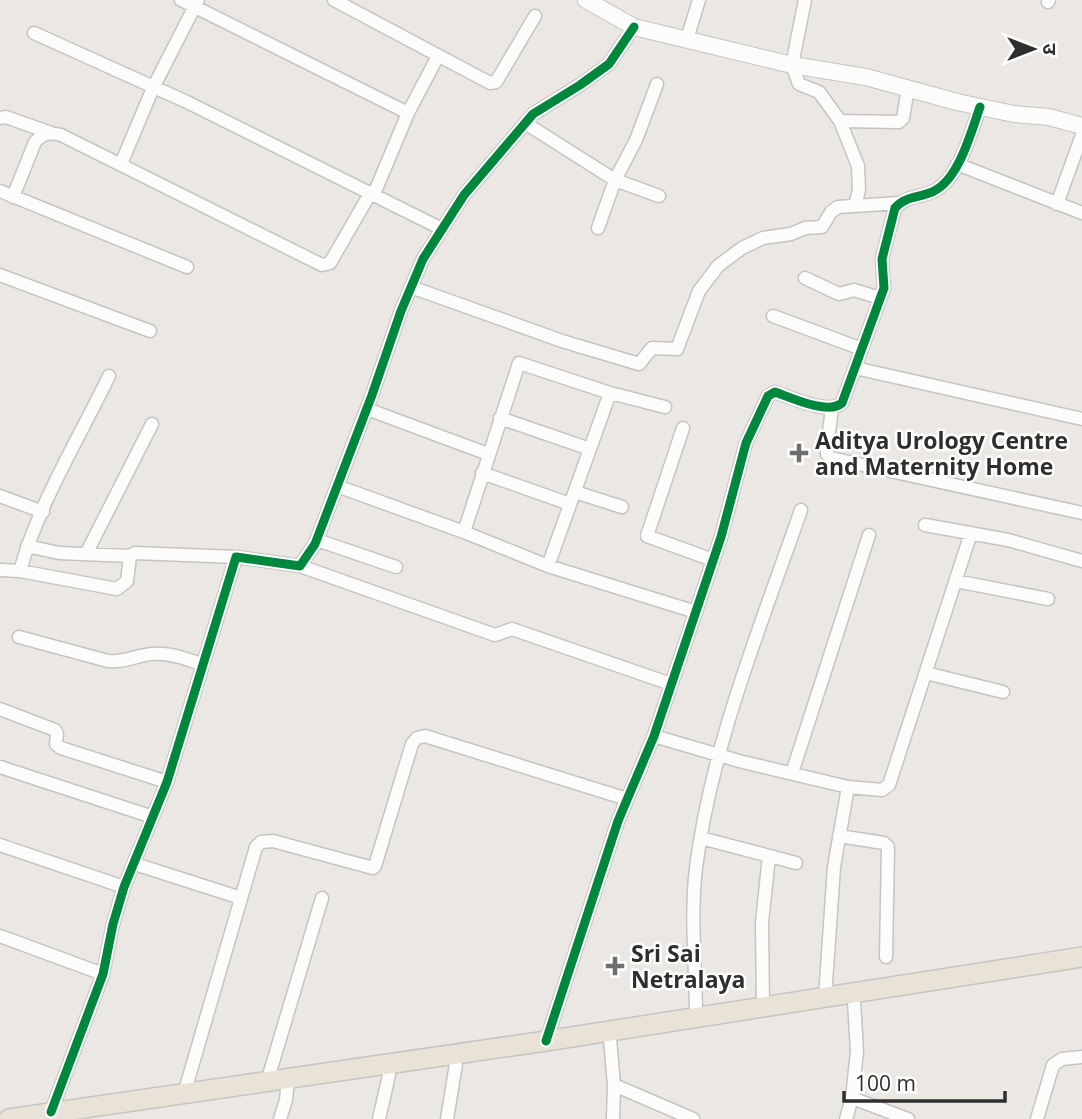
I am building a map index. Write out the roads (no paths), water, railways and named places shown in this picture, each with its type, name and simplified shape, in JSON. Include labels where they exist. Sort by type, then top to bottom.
[{"type":"main road","points":[[96,1119],[546,1041],[1082,957]]},
{"type":"main road","points":[[9,1119],[267,1082],[287,1086],[389,1075],[1082,967]]},
{"type":"street","points":[[181,0],[196,4],[408,113]]},
{"type":"street","points":[[334,0],[485,81],[496,82],[535,16]]},
{"type":"street","points":[[360,14],[367,0]]},
{"type":"street","points":[[586,0],[634,27],[792,65],[866,77],[980,107],[1049,117],[1082,126]]},
{"type":"street","points":[[687,38],[699,0]]},
{"type":"street","points":[[805,0],[792,65],[799,84],[819,92],[840,121],[858,166],[859,190],[855,206]]},
{"type":"street","points":[[121,164],[153,88],[196,4]]},
{"type":"street","points":[[300,566],[317,540],[423,259],[464,195],[533,114],[609,64],[634,27]]},
{"type":"street","points":[[34,33],[187,102],[442,229]]},
{"type":"street","points":[[0,118],[6,117],[61,135],[322,265],[330,263],[373,193],[408,113],[439,56]]},
{"type":"street","points":[[598,228],[615,180],[636,140],[657,84]]},
{"type":"street","points":[[840,121],[899,122],[908,88]]},
{"type":"street","points":[[411,287],[562,341],[639,364],[652,348],[677,349],[699,291],[718,266],[742,248],[768,236],[784,236],[805,228],[822,227],[835,209],[899,203],[912,196],[933,192],[953,175],[980,107]]},
{"type":"street","points":[[525,123],[615,180],[659,196]]},
{"type":"street","points":[[13,197],[35,142],[41,135],[51,133]]},
{"type":"street","points":[[1057,204],[1082,135]]},
{"type":"street","points":[[957,164],[1082,213]]},
{"type":"street","points":[[0,191],[187,267]]},
{"type":"street","points":[[546,1041],[618,821],[653,736],[713,560],[746,443],[768,396],[775,392],[832,408],[842,403],[884,288],[882,258],[891,217],[899,203]]},
{"type":"street","points":[[0,275],[150,331]]},
{"type":"street","points":[[806,278],[839,294],[854,290],[880,298]]},
{"type":"street","points":[[773,316],[862,349]]},
{"type":"street","points":[[464,532],[519,363],[610,393],[665,407]]},
{"type":"street","points":[[855,368],[1082,419]]},
{"type":"street","points":[[20,571],[27,546],[109,376]]},
{"type":"street","points":[[548,566],[610,393]]},
{"type":"street","points":[[832,408],[827,448],[827,454],[831,458],[1082,513]]},
{"type":"street","points":[[367,409],[488,454]]},
{"type":"street","points":[[500,418],[590,449]]},
{"type":"street","points":[[86,554],[152,424]]},
{"type":"street","points":[[683,428],[647,536],[713,560]]},
{"type":"street","points":[[482,473],[573,498],[622,507]]},
{"type":"street","points":[[337,486],[548,566],[695,612]]},
{"type":"street","points":[[0,496],[43,512]]},
{"type":"street","points":[[696,1017],[692,919],[707,803],[719,755],[752,652],[801,510]]},
{"type":"street","points":[[925,525],[1008,540],[1082,561]]},
{"type":"street","points":[[653,736],[792,773],[848,786],[882,790],[889,785],[971,533]]},
{"type":"street","points":[[792,773],[869,535]]},
{"type":"street","points":[[317,540],[397,567]]},
{"type":"street","points":[[27,546],[59,553],[131,556],[142,552],[236,557],[300,566],[495,635],[512,629],[671,684]]},
{"type":"street","points":[[0,570],[20,571],[117,590],[127,580],[131,556]]},
{"type":"street","points":[[51,1112],[103,974],[124,887],[167,782],[236,557]]},
{"type":"street","points":[[956,581],[1048,599]]},
{"type":"street","points":[[19,637],[108,661],[118,662],[161,653],[201,664]]},
{"type":"street","points":[[926,673],[1003,692]]},
{"type":"street","points":[[0,709],[55,730],[56,744],[61,748],[167,782]]},
{"type":"street","points":[[184,1094],[257,847],[265,840],[273,841],[369,869],[375,866],[412,744],[417,738],[433,737],[627,799]]},
{"type":"street","points":[[0,768],[153,817]]},
{"type":"street","points":[[825,997],[834,867],[848,786]]},
{"type":"street","points":[[839,836],[884,843],[888,846],[886,957]]},
{"type":"street","points":[[701,838],[796,863]]},
{"type":"street","points":[[0,845],[124,887]]},
{"type":"street","points":[[763,1007],[762,922],[769,856]]},
{"type":"street","points":[[135,864],[241,898]]},
{"type":"street","points":[[267,1082],[322,898]]},
{"type":"street","points":[[0,936],[103,974]]},
{"type":"street","points":[[846,1119],[852,1098],[857,1051],[854,1002]]},
{"type":"street","points":[[610,1039],[614,1085],[613,1119]]},
{"type":"street","points":[[1037,1119],[1052,1065],[1062,1059],[1082,1057]]},
{"type":"street","points":[[447,1119],[456,1064]]},
{"type":"street","points":[[379,1119],[389,1075]]},
{"type":"street","points":[[614,1085],[693,1119]]},
{"type":"street","points":[[281,1119],[287,1086]]},
{"type":"street","points":[[852,1098],[908,1119]]},
{"type":"place","name":"Aditya Urology Centre and Maternity Home","points":[[799,453]]},
{"type":"place","name":"Sri Sai Netralaya","points":[[615,966]]}]
